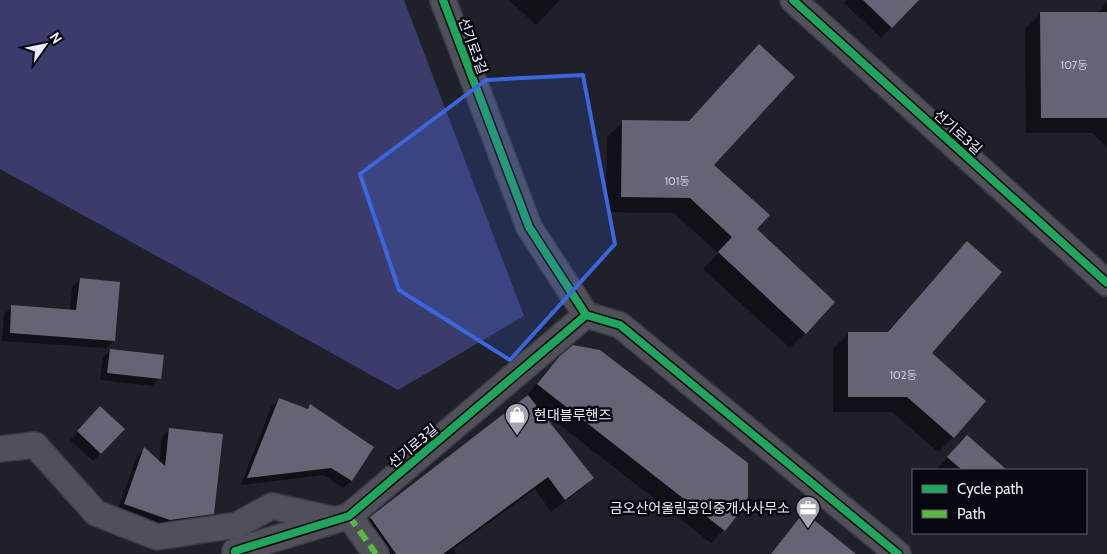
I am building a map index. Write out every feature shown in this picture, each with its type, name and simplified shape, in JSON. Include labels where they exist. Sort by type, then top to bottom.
[{"type":"street","name":"선기로3길","points":[[235,554],[235,551],[342,518],[586,315],[529,227],[443,0]]},
{"type":"street","name":"선기로3길","points":[[793,0],[1107,283]]},
{"type":"street","points":[[586,315],[620,325],[898,554]]},
{"type":"street","points":[[0,449],[35,445],[96,513],[158,537],[237,525],[272,506],[342,518],[376,554]]},
{"type":"highlighted area","points":[[583,75],[615,244],[510,360],[399,290],[360,174],[486,80]]},
{"type":"shaded area","points":[[0,0],[404,0],[524,316],[398,390],[0,169]]},
{"type":"building","points":[[863,0],[919,0],[892,28]]},
{"type":"building","points":[[1040,12],[1107,12],[1107,118],[1041,118]]},
{"type":"building","points":[[759,44],[795,77],[714,165],[770,215],[757,229],[835,302],[806,334],[718,252],[732,237],[690,198],[621,197],[622,120],[689,121]]},
{"type":"building","points":[[967,241],[1002,272],[932,353],[986,401],[954,438],[907,397],[848,397],[848,332],[888,332]]},
{"type":"building","points":[[80,278],[120,282],[115,341],[10,333],[11,305],[76,310]]},
{"type":"building","name":"현대블루핸즈","points":[[573,345],[600,350],[748,463],[748,502],[725,531],[537,384],[559,357]]},
{"type":"building","points":[[110,349],[164,355],[161,379],[107,373]]},
{"type":"building","name":"현대블루핸즈","points":[[528,395],[594,478],[565,500],[548,477],[443,554],[396,554],[370,517]]},
{"type":"building","points":[[279,398],[308,409],[310,404],[374,447],[352,481],[331,468],[247,478]]},
{"type":"building","points":[[100,406],[125,429],[101,454],[77,431]]},
{"type":"building","points":[[169,428],[223,434],[214,514],[170,520],[124,504],[144,447],[165,466]]},
{"type":"building","points":[[967,435],[1006,469],[961,469],[947,457]]},
{"type":"building","name":"금오산어울림공인중개사사무소","points":[[804,512],[856,554],[771,554]]},
{"type":"marked path","points":[[349,516],[376,554]]},
{"type":"cycle path","points":[[443,0],[529,227],[586,315],[620,325],[898,554]]},
{"type":"cycle path","points":[[793,0],[1107,283]]},
{"type":"cycle path","points":[[235,554],[235,551],[349,516],[586,315]]},
{"type":"place","name":"현대블루핸즈","points":[[517,436]]},
{"type":"place","name":"금오산어울림공인중개사사무소","points":[[808,529]]}]
